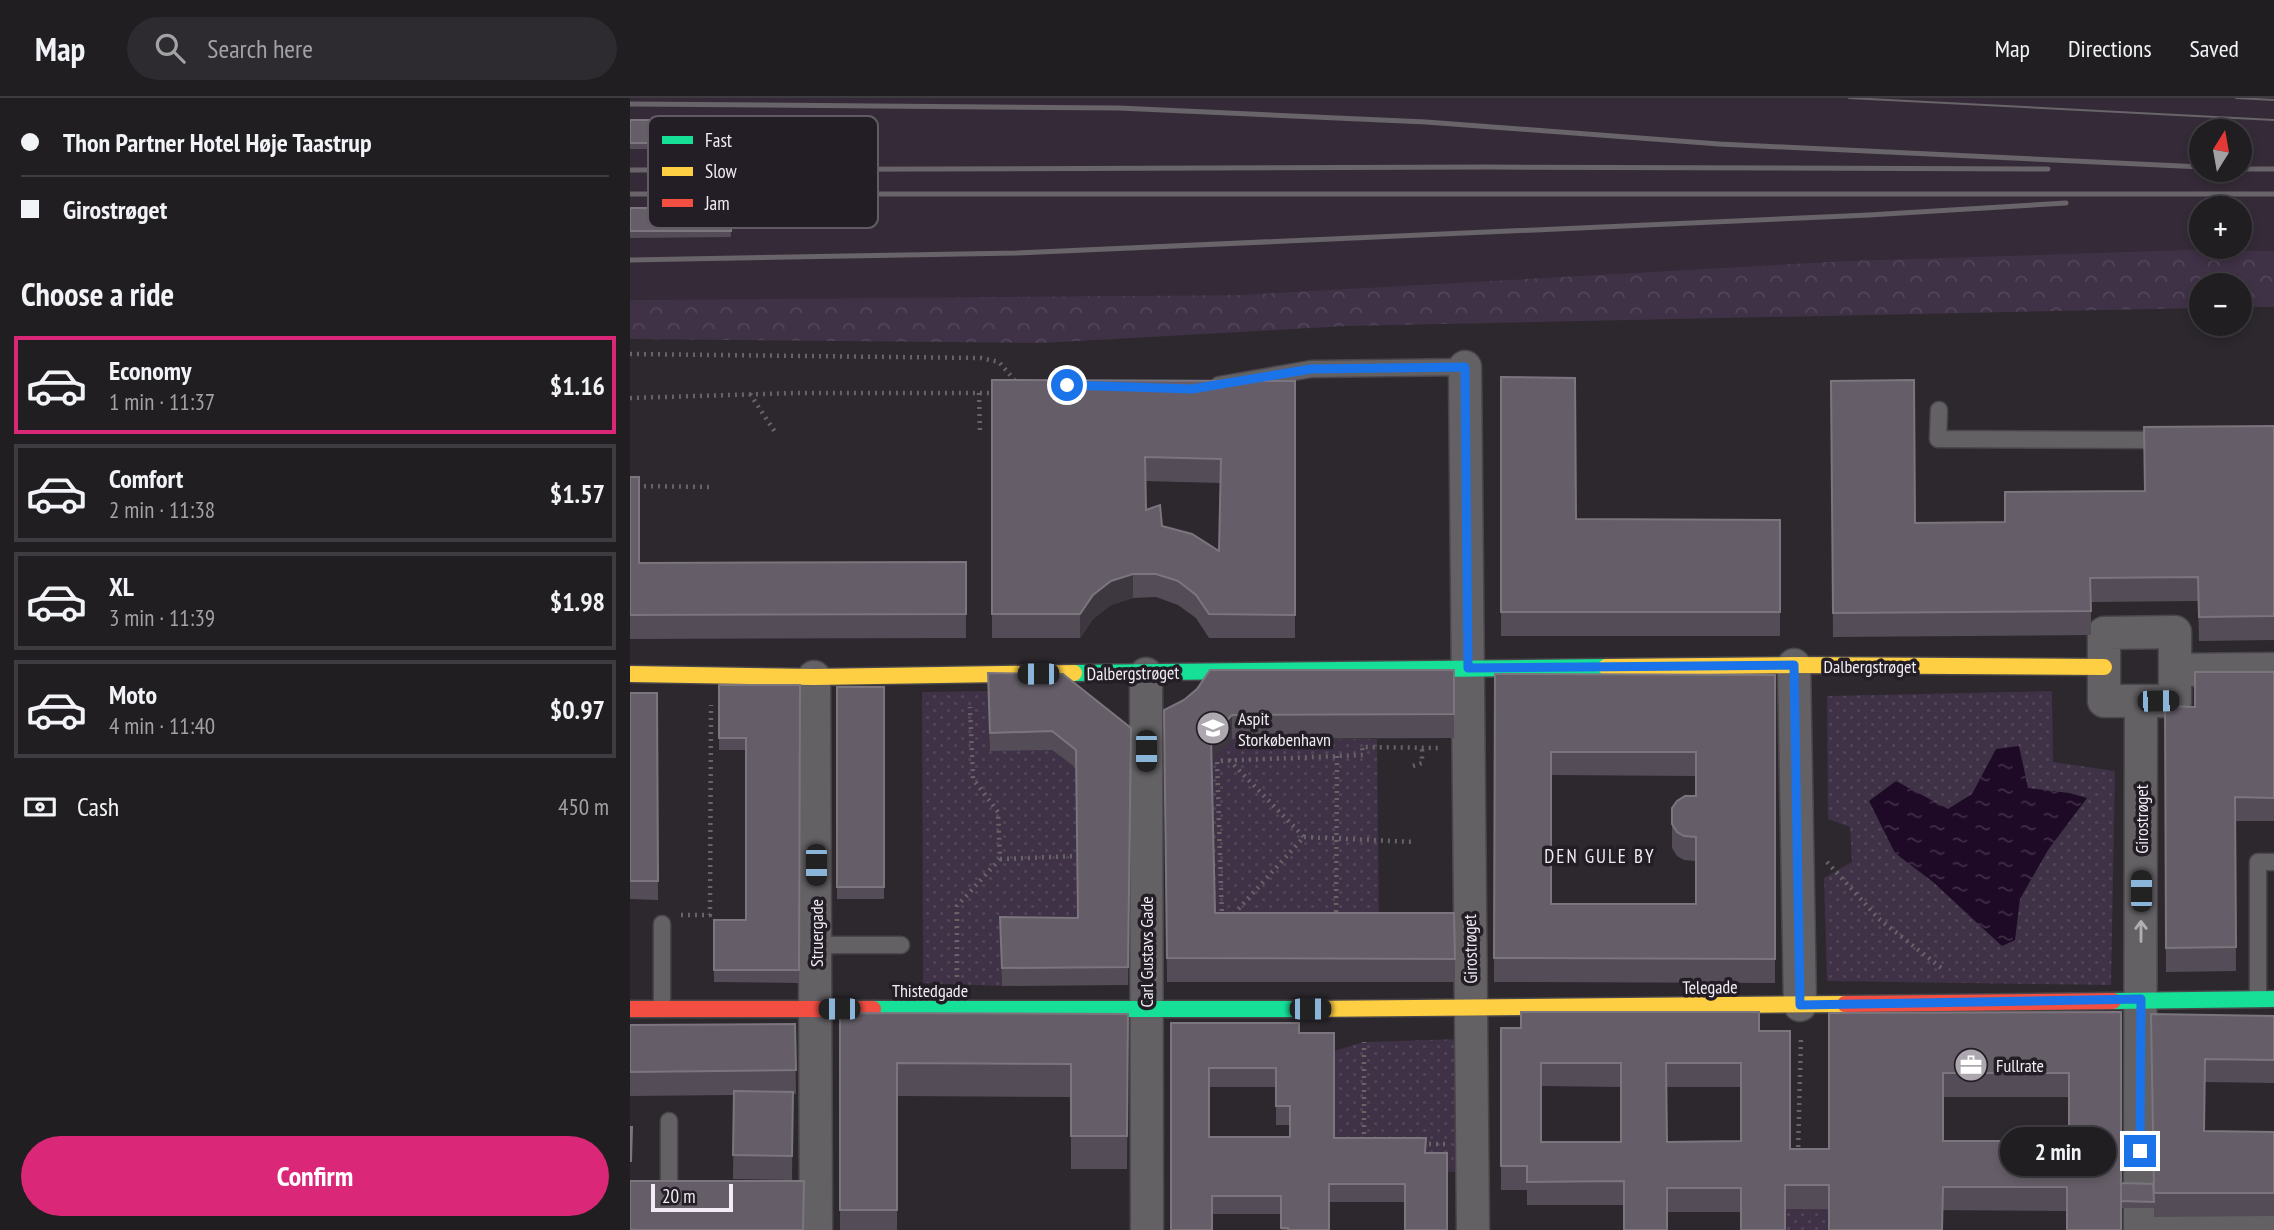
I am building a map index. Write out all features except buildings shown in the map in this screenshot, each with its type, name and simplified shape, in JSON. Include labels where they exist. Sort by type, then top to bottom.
[{"type":"street","points":[[1465,367],[1468,668]]},
{"type":"street","points":[[2175,632],[2175,670],[2175,701],[2104,701],[2104,633],[2175,632]]},
{"type":"street","points":[[1794,665],[1800,1005]]},
{"type":"street","name":"Dalbergstrøget","points":[[630,674],[814,677],[1794,665],[2104,667]]},
{"type":"street","name":"Girostrøget","points":[[1468,668],[1473,1230]]},
{"type":"street","points":[[2175,670],[2274,669]]},
{"type":"street","name":"Carl Gustavs Gade","points":[[1146,674],[1147,1230]]},
{"type":"street","name":"Struergade","points":[[814,677],[816,1009],[809,1192],[816,1230]]},
{"type":"street","name":"Girostrøget","points":[[2140,1228],[2141,701]]},
{"type":"street","name":"Telegade","points":[[1146,1010],[1471,1009],[2266,999]]},
{"type":"street","name":"Thistedgade","points":[[630,1010],[1146,1010]]},
{"type":"street","points":[[2140,1228],[2274,1228]]},
{"type":"lane","points":[[1205,387],[1311,369],[1465,367]]},
{"type":"lane","points":[[1939,410],[1938,439],[2176,440]]},
{"type":"lane","points":[[2266,999],[2266,935],[2258,862],[2274,862]]},
{"type":"lane","points":[[662,924],[662,1010]]},
{"type":"lane","points":[[816,946],[901,944]]},
{"type":"lane","points":[[669,1121],[670,1192]]},
{"type":"path","points":[[630,354],[981,358],[999,362],[1017,383],[1008,387]]},
{"type":"path","points":[[630,398],[750,394],[989,393],[998,390]]},
{"type":"path","points":[[978,393],[980,434]]},
{"type":"path","points":[[750,394],[777,435]]},
{"type":"path","points":[[630,486],[714,487]]},
{"type":"path","points":[[958,1009],[957,906],[1000,859],[998,812],[973,779],[969,675]]},
{"type":"path","points":[[662,924],[660,915],[710,915],[711,677]]},
{"type":"path","points":[[1304,837],[1222,927],[1217,761],[1363,755],[1362,747],[1468,748]]},
{"type":"path","points":[[1413,766],[1422,762],[1422,748]]},
{"type":"path","points":[[1336,928],[1337,755]]},
{"type":"path","points":[[1229,759],[1304,837],[1414,842]]},
{"type":"path","points":[[1797,828],[1879,919],[1986,1003]]},
{"type":"path","points":[[1000,859],[1077,856]]},
{"type":"path","points":[[1798,1163],[1800,1005]]},
{"type":"path","points":[[1364,1009],[1364,1144]]},
{"type":"path","points":[[1418,1144],[1472,1144]]},
{"type":"shaded area","points":[[630,98],[2274,98],[2274,251],[2252,251],[2252,196],[2189,196],[2189,250],[1846,261],[1239,295],[630,300]]},
{"type":"green space","points":[[2186,250],[2189,250],[2189,259],[2252,259],[2252,251],[2274,251],[2274,307],[2252,307],[2252,273],[2189,273],[2189,308],[1347,326],[1041,343],[630,339],[630,300],[1239,295],[1846,261]]},
{"type":"green space","points":[[988,691],[1052,750],[1076,768],[1078,936],[1002,986],[923,983],[922,692]]},
{"type":"green space","points":[[2052,691],[2053,762],[2115,771],[2111,985],[1827,981],[1824,878],[1852,862],[1850,827],[1828,819],[1827,696]]},
{"type":"green space","points":[[1232,739],[1377,739],[1379,936],[1215,937],[1211,761]]},
{"type":"green space","points":[[1459,1039],[1458,1171],[1447,1172],[1334,1156],[1334,1051],[1364,1042]]},
{"type":"green space","points":[[1785,1209],[1829,1209],[1829,1230],[1785,1230]]},
{"type":"water","points":[[2019,746],[2028,788],[2087,798],[2048,850],[2020,899],[2015,940],[2002,946],[1933,882],[1895,853],[1869,801],[1896,781],[1948,809],[1972,794],[1996,749]]},
{"type":"tram line","points":[[1849,98],[2274,120]]},
{"type":"tram line","points":[[2236,98],[2274,100]]},
{"type":"railway","points":[[630,104],[1119,108],[1426,122],[1719,144],[2189,166]]},
{"type":"railway","points":[[878,169],[2048,169]]},
{"type":"railway","points":[[2252,169],[2274,169]]},
{"type":"railway","points":[[630,170],[648,170]]},
{"type":"railway","points":[[630,194],[648,194]]},
{"type":"railway","points":[[878,194],[2274,194]]},
{"type":"railway","points":[[630,260],[1017,253],[1869,215],[2066,203]]},
{"type":"traffic: fast","points":[[1074,673],[1606,667]]},
{"type":"traffic: fast","points":[[2113,1001],[2274,999]]},
{"type":"traffic: fast","points":[[873,1009],[1305,1009]]},
{"type":"traffic: slow","points":[[1606,667],[2104,667]]},
{"type":"traffic: slow","points":[[630,674],[814,677],[1074,673]]},
{"type":"traffic: slow","points":[[1305,1009],[1845,1004]]},
{"type":"traffic: jam","points":[[1845,1004],[2113,1001]]},
{"type":"traffic: jam","points":[[630,1009],[873,1009]]},
{"type":"place","name":"Aspit Storkøbenhavn","points":[[1213,728]]},
{"type":"place","name":"Fullrate","points":[[1971,1065]]},
{"type":"district","name":"DEN GULE BY","points":[[1600,856]]},
{"type":"route","points":[[1067,385],[1192,389],[1311,369],[1465,367],[1468,668],[1794,665],[1800,1005],[2141,999],[2140,1151]]}]
